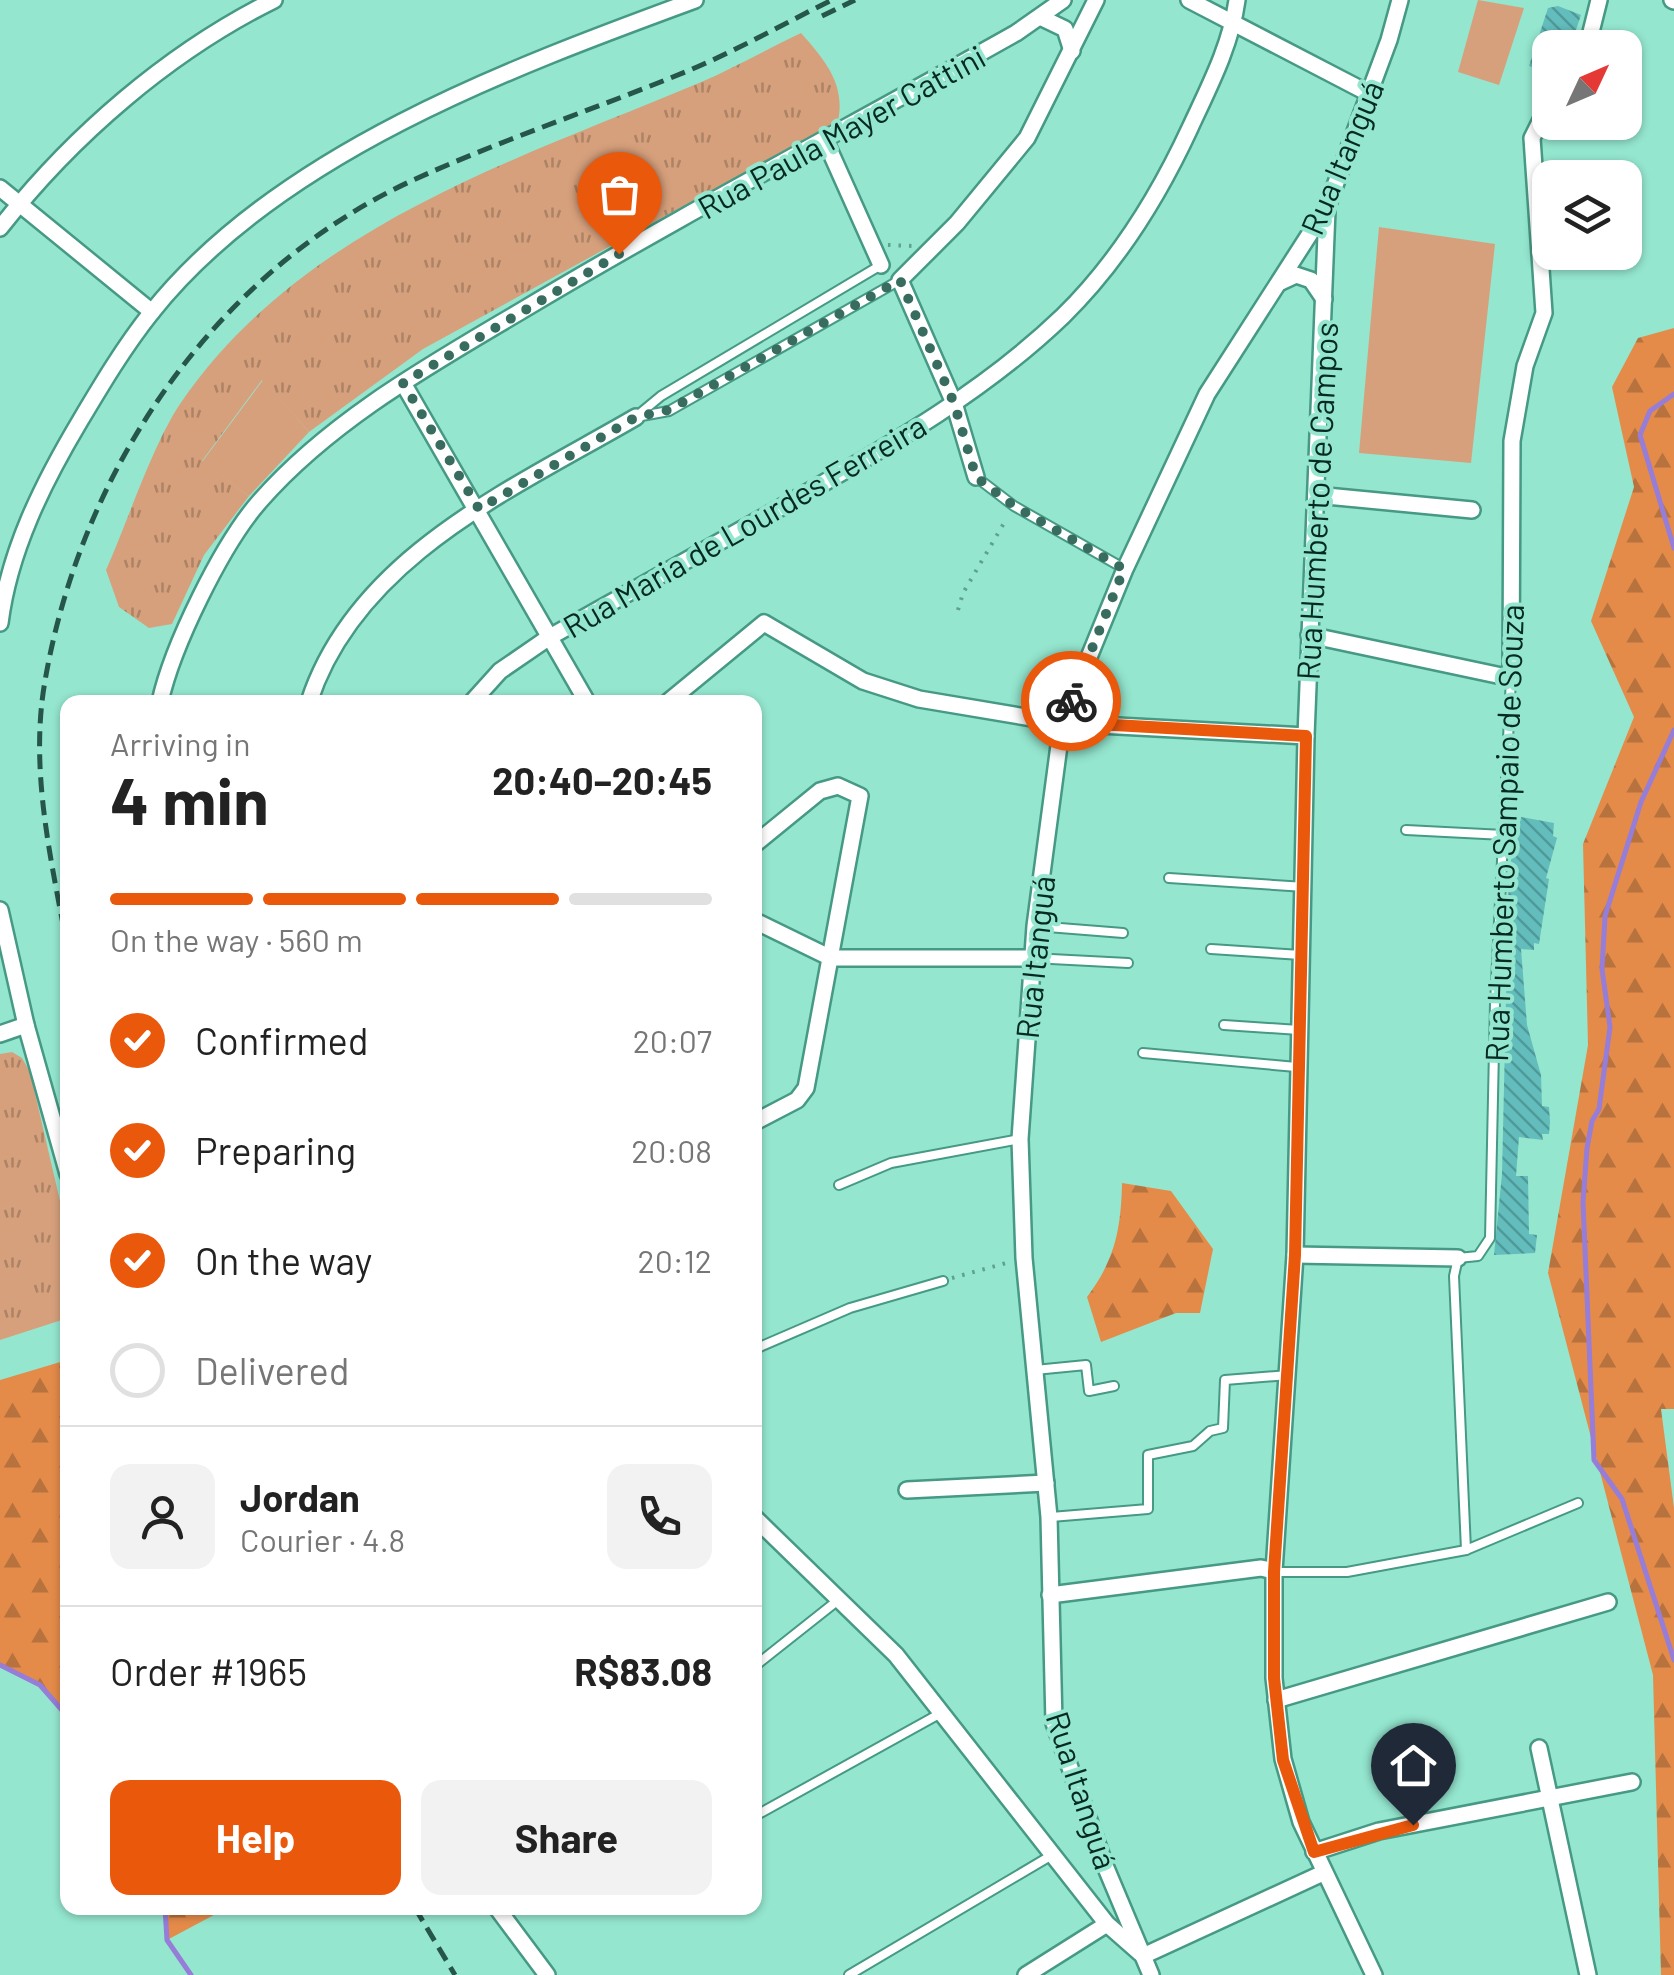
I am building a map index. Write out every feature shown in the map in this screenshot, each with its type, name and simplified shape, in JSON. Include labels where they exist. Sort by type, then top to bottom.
[{"type":"street","points":[[0,228],[20,203],[160,71],[236,19],[274,0]]},
{"type":"street","points":[[643,0],[645,19]]},
{"type":"street","points":[[0,623],[5,584],[48,476],[152,312],[252,216],[314,170],[403,121],[695,0]]},
{"type":"street","points":[[1189,0],[1368,94]]},
{"type":"street","name":"Rua Maria de Lourdes Ferreira","points":[[479,695],[500,672],[548,638],[898,441],[954,403],[1064,315],[1108,264],[1155,196],[1181,147],[1233,25],[1236,0]]},
{"type":"street","name":"Rua Itanguá","points":[[1151,1975],[1113,1886],[1054,1723],[1048,1517],[1024,1258],[1020,1139],[1034,926],[1062,722],[1124,569],[1207,394],[1327,207],[1400,0]]},
{"type":"street","points":[[1591,30],[1599,0]]},
{"type":"street","points":[[1062,1],[1072,51]]},
{"type":"street","name":"Rua Paula Mayer Cattini","points":[[162,695],[168,665],[258,502],[326,437],[403,383],[584,273],[825,140],[1062,1]]},
{"type":"street","points":[[976,477],[954,403],[900,280],[1027,138],[1092,3]]},
{"type":"street","points":[[1040,16],[1065,30]]},
{"type":"street","points":[[825,140],[874,244],[880,266]]},
{"type":"street","name":"Rua Humberto Sampaio de Souza","points":[[1511,678],[1512,441],[1525,366],[1544,313],[1532,140]]},
{"type":"street","points":[[0,188],[152,312]]},
{"type":"street","name":"Rua Humberto de Campos","points":[[1327,207],[1306,736],[1295,1255],[1274,1572],[1276,1700],[1283,1760],[1314,1852],[1374,1975]]},
{"type":"street","points":[[1281,282],[1296,275],[1311,280],[1324,300]]},
{"type":"street","points":[[403,383],[583,695]]},
{"type":"street","points":[[311,695],[318,675],[348,626],[395,573],[479,509],[636,417]]},
{"type":"street","points":[[1316,495],[1472,510]]},
{"type":"street","points":[[677,695],[764,623],[862,681],[919,699],[1062,722],[1306,736]]},
{"type":"street","points":[[1310,635],[1511,678]]},
{"type":"street","points":[[762,838],[820,791],[838,786],[860,796],[806,1088],[797,1100],[762,1118]]},
{"type":"street","points":[[0,910],[26,1025],[60,1146]]},
{"type":"street","points":[[762,924],[831,958],[1032,958]]},
{"type":"street","points":[[0,1034],[26,1025]]},
{"type":"street","points":[[1295,1255],[1458,1258]]},
{"type":"street","points":[[907,1490],[1046,1483]]},
{"type":"street","points":[[762,1525],[896,1655],[1107,1924],[1143,1956],[1322,1873]]},
{"type":"street","points":[[1050,1595],[1260,1568],[1274,1572]]},
{"type":"street","points":[[1276,1700],[1608,1602]]},
{"type":"street","points":[[1539,1748],[1588,1975]]},
{"type":"street","points":[[1314,1852],[1379,1831],[1632,1782]]},
{"type":"street","points":[[1083,1894],[1102,1902],[1113,1886]]},
{"type":"street","points":[[502,1915],[547,1975]]},
{"type":"street","points":[[1026,1975],[1107,1924]]},
{"type":"lane","points":[[636,417],[660,396],[880,266]]},
{"type":"lane","points":[[636,417],[669,410],[900,280]]},
{"type":"lane","points":[[976,477],[1014,506],[1124,569]]},
{"type":"lane","name":"Rua Humberto Sampaio de Souza","points":[[1458,1258],[1478,1256],[1490,1238],[1511,678]]},
{"type":"lane","points":[[1406,830],[1504,835]]},
{"type":"lane","points":[[1170,878],[1305,887]]},
{"type":"lane","points":[[1034,926],[1123,933]]},
{"type":"lane","points":[[1211,949],[1303,956]]},
{"type":"lane","points":[[1032,958],[1128,962]]},
{"type":"lane","points":[[1224,1024],[1299,1030]]},
{"type":"lane","points":[[1144,1053],[1296,1067]]},
{"type":"lane","points":[[839,1185],[891,1163],[1020,1139]]},
{"type":"lane","points":[[1458,1258],[1454,1276],[1466,1550]]},
{"type":"lane","points":[[762,1346],[850,1308],[943,1281]]},
{"type":"lane","points":[[1035,1370],[1086,1365],[1089,1391],[1114,1386]]},
{"type":"lane","points":[[1048,1517],[1148,1508],[1148,1455],[1193,1446],[1210,1431],[1223,1428],[1225,1380],[1289,1375]]},
{"type":"lane","points":[[1274,1572],[1347,1572],[1466,1550],[1578,1503]]},
{"type":"lane","points":[[762,1660],[837,1601]]},
{"type":"lane","points":[[762,1812],[942,1713]]},
{"type":"lane","points":[[849,1975],[1052,1855]]},
{"type":"path","points":[[874,244],[934,246]]},
{"type":"path","points":[[958,610],[963,593],[1014,506]]},
{"type":"path","points":[[943,1281],[1024,1258]]},
{"type":"green space","points":[[1478,0],[1524,8],[1499,85],[1458,72]]},
{"type":"green space","points":[[801,33],[836,84],[838,121],[423,349],[309,432],[262,380],[202,461],[249,496],[204,555],[172,624],[149,628],[119,607],[106,570],[170,421],[229,343],[286,290],[348,245],[414,207],[484,173],[712,77]]},
{"type":"green space","points":[[1379,227],[1495,244],[1471,463],[1359,453]]},
{"type":"green space","points":[[1674,328],[1674,1409],[1661,1409],[1674,1508],[1674,1975],[1661,1975],[1653,1675],[1548,1273],[1588,1045],[1583,844],[1634,717],[1591,621],[1634,487],[1612,387],[1638,338]]},
{"type":"green space","points":[[263,380],[309,432],[249,496],[202,462]]},
{"type":"green space","points":[[12,1052],[22,1058],[30,1072],[60,1201],[60,1321],[0,1340],[0,1054]]},
{"type":"green space","points":[[1122,1183],[1171,1191],[1213,1249],[1200,1313],[1176,1313],[1101,1342],[1087,1297],[1115,1243]]},
{"type":"green space","points":[[60,1362],[60,1709],[39,1685],[0,1665],[0,1380]]},
{"type":"green space","points":[[165,1915],[214,1915],[167,1940]]},
{"type":"building","points":[[1558,6],[1581,15],[1576,30],[1541,30],[1548,8]]},
{"type":"building","points":[[1521,817],[1554,823],[1553,836],[1557,838],[1546,878],[1549,879],[1539,944],[1534,943],[1534,950],[1521,949],[1527,1025],[1541,1075],[1542,1106],[1549,1107],[1550,1122],[1549,1134],[1542,1134],[1543,1140],[1519,1137],[1516,1176],[1528,1176],[1529,1234],[1537,1235],[1535,1253],[1494,1255],[1502,1174],[1509,869]]},
{"type":"waterway","points":[[1674,394],[1650,411],[1640,435],[1674,548]]},
{"type":"waterway","points":[[1674,730],[1641,802],[1605,916],[1602,969],[1610,1027],[1599,1109],[1592,1121],[1587,1148],[1583,1202],[1594,1460],[1622,1499],[1674,1660]]},
{"type":"waterway","points":[[0,1665],[40,1685],[60,1708]]},
{"type":"waterway","points":[[165,1915],[167,1940],[191,1975]]},
{"type":"railway","points":[[60,909],[44,817],[40,749],[45,681],[63,603],[90,527],[124,455],[167,387],[217,325],[274,269],[339,221],[409,182],[697,67],[832,0]]},
{"type":"railway","points":[[822,16],[855,0]]},
{"type":"railway","points":[[419,1915],[455,1975]]},
{"type":"way so far","points":[[619,254],[403,383],[479,509],[636,417],[669,410],[900,280],[954,403],[976,477],[1014,506],[1124,569],[1071,701]]},
{"type":"route","points":[[1071,701],[1062,722],[1306,736],[1295,1255],[1274,1572],[1274,1678],[1283,1760],[1300,1822],[1314,1852],[1379,1831],[1413,1825]]}]
